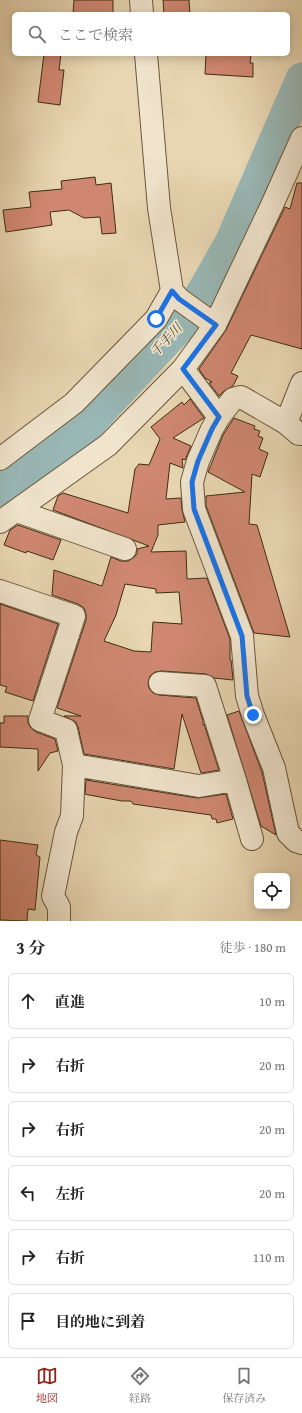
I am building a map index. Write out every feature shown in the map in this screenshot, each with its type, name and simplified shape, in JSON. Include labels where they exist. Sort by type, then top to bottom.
[{"type":"street","points":[[141,0],[142,12]]},
{"type":"street","points":[[146,56],[159,208],[175,295],[212,323]]},
{"type":"street","points":[[8,516],[108,445],[183,369],[212,323],[272,205],[302,138]]},
{"type":"street","points":[[0,459],[74,403],[156,319],[175,295]]},
{"type":"street","points":[[183,369],[219,417]]},
{"type":"street","points":[[302,384],[294,429],[241,397],[233,399],[212,429],[198,461],[192,482],[194,509],[242,636],[247,696],[274,768],[288,832],[296,841],[302,843]]},
{"type":"street","points":[[8,516],[125,549]]},
{"type":"street","points":[[0,591],[74,616],[40,720],[66,730],[74,765],[72,816],[66,832],[53,896],[59,907],[59,921]]},
{"type":"street","points":[[160,683],[205,686],[252,839]]},
{"type":"street","points":[[74,765],[199,786],[235,780]]},
{"type":"building","points":[[74,0],[113,0],[113,12],[73,12]]},
{"type":"building","points":[[163,0],[189,0],[190,12],[164,12]]},
{"type":"building","points":[[44,56],[61,56],[59,70],[64,70],[60,105],[38,102]]},
{"type":"building","points":[[206,56],[251,56],[250,63],[253,63],[253,77],[205,74]]},
{"type":"building","points":[[95,177],[96,185],[111,183],[116,233],[102,234],[100,217],[84,218],[69,210],[50,212],[52,225],[6,232],[3,210],[31,207],[29,192],[62,189],[61,181]]},
{"type":"building","points":[[297,183],[302,183],[302,349],[251,335],[231,373],[238,376],[233,386],[219,396],[209,383],[212,382],[205,378],[199,369],[226,330],[285,207],[290,209]]},
{"type":"building","points":[[190,399],[204,418],[173,438],[191,446],[185,460],[182,459],[183,468],[170,463],[166,499],[181,498],[185,522],[158,525],[158,535],[151,552],[186,551],[187,579],[207,578],[230,639],[230,660],[233,680],[214,678],[206,674],[161,671],[155,672],[150,676],[148,683],[149,688],[153,693],[159,695],[196,698],[203,725],[204,724],[219,770],[201,773],[182,714],[174,769],[84,754],[76,722],[64,716],[81,716],[57,708],[86,620],[86,614],[84,608],[78,604],[52,595],[54,570],[102,586],[111,557],[121,561],[128,561],[137,554],[137,549],[149,546],[53,510],[58,496],[63,493],[128,513],[135,469],[139,464],[149,465],[160,439],[151,427],[182,402],[184,405]],"holes":[[[125,584],[156,589],[156,593],[179,592],[182,624],[153,622],[151,652],[134,651],[104,641],[116,615]]]},
{"type":"building","points":[[234,418],[255,426],[254,429],[260,431],[258,436],[263,438],[259,449],[268,453],[260,477],[252,474],[249,524],[257,525],[290,637],[254,633],[206,506],[206,496],[245,492],[208,472],[223,435]]},
{"type":"building","points":[[18,525],[61,540],[53,560],[27,551],[26,553],[4,545],[10,530]]},
{"type":"building","points":[[0,604],[58,624],[33,701],[5,692],[7,687],[0,685]]},
{"type":"building","points":[[239,711],[262,772],[276,835],[261,826],[227,715]]},
{"type":"building","points":[[4,716],[28,716],[28,723],[31,728],[36,732],[55,739],[58,751],[50,753],[38,771],[38,749],[0,747],[0,723],[4,723]]},
{"type":"building","points":[[86,780],[197,798],[226,794],[233,819],[217,823],[216,819],[212,819],[211,815],[133,804],[131,801],[122,801],[85,794]]},
{"type":"building","points":[[0,840],[38,845],[36,855],[40,857],[35,910],[28,909],[27,921],[0,920]]},
{"type":"waterway","name":"千手川","points":[[0,490],[78,435],[190,315],[231,243],[302,79]]},
{"type":"route","points":[[156,319],[172,291],[179,299],[208,321],[216,325],[183,369],[219,417],[198,461],[192,482],[194,509],[242,636],[247,696],[253,715]]}]
